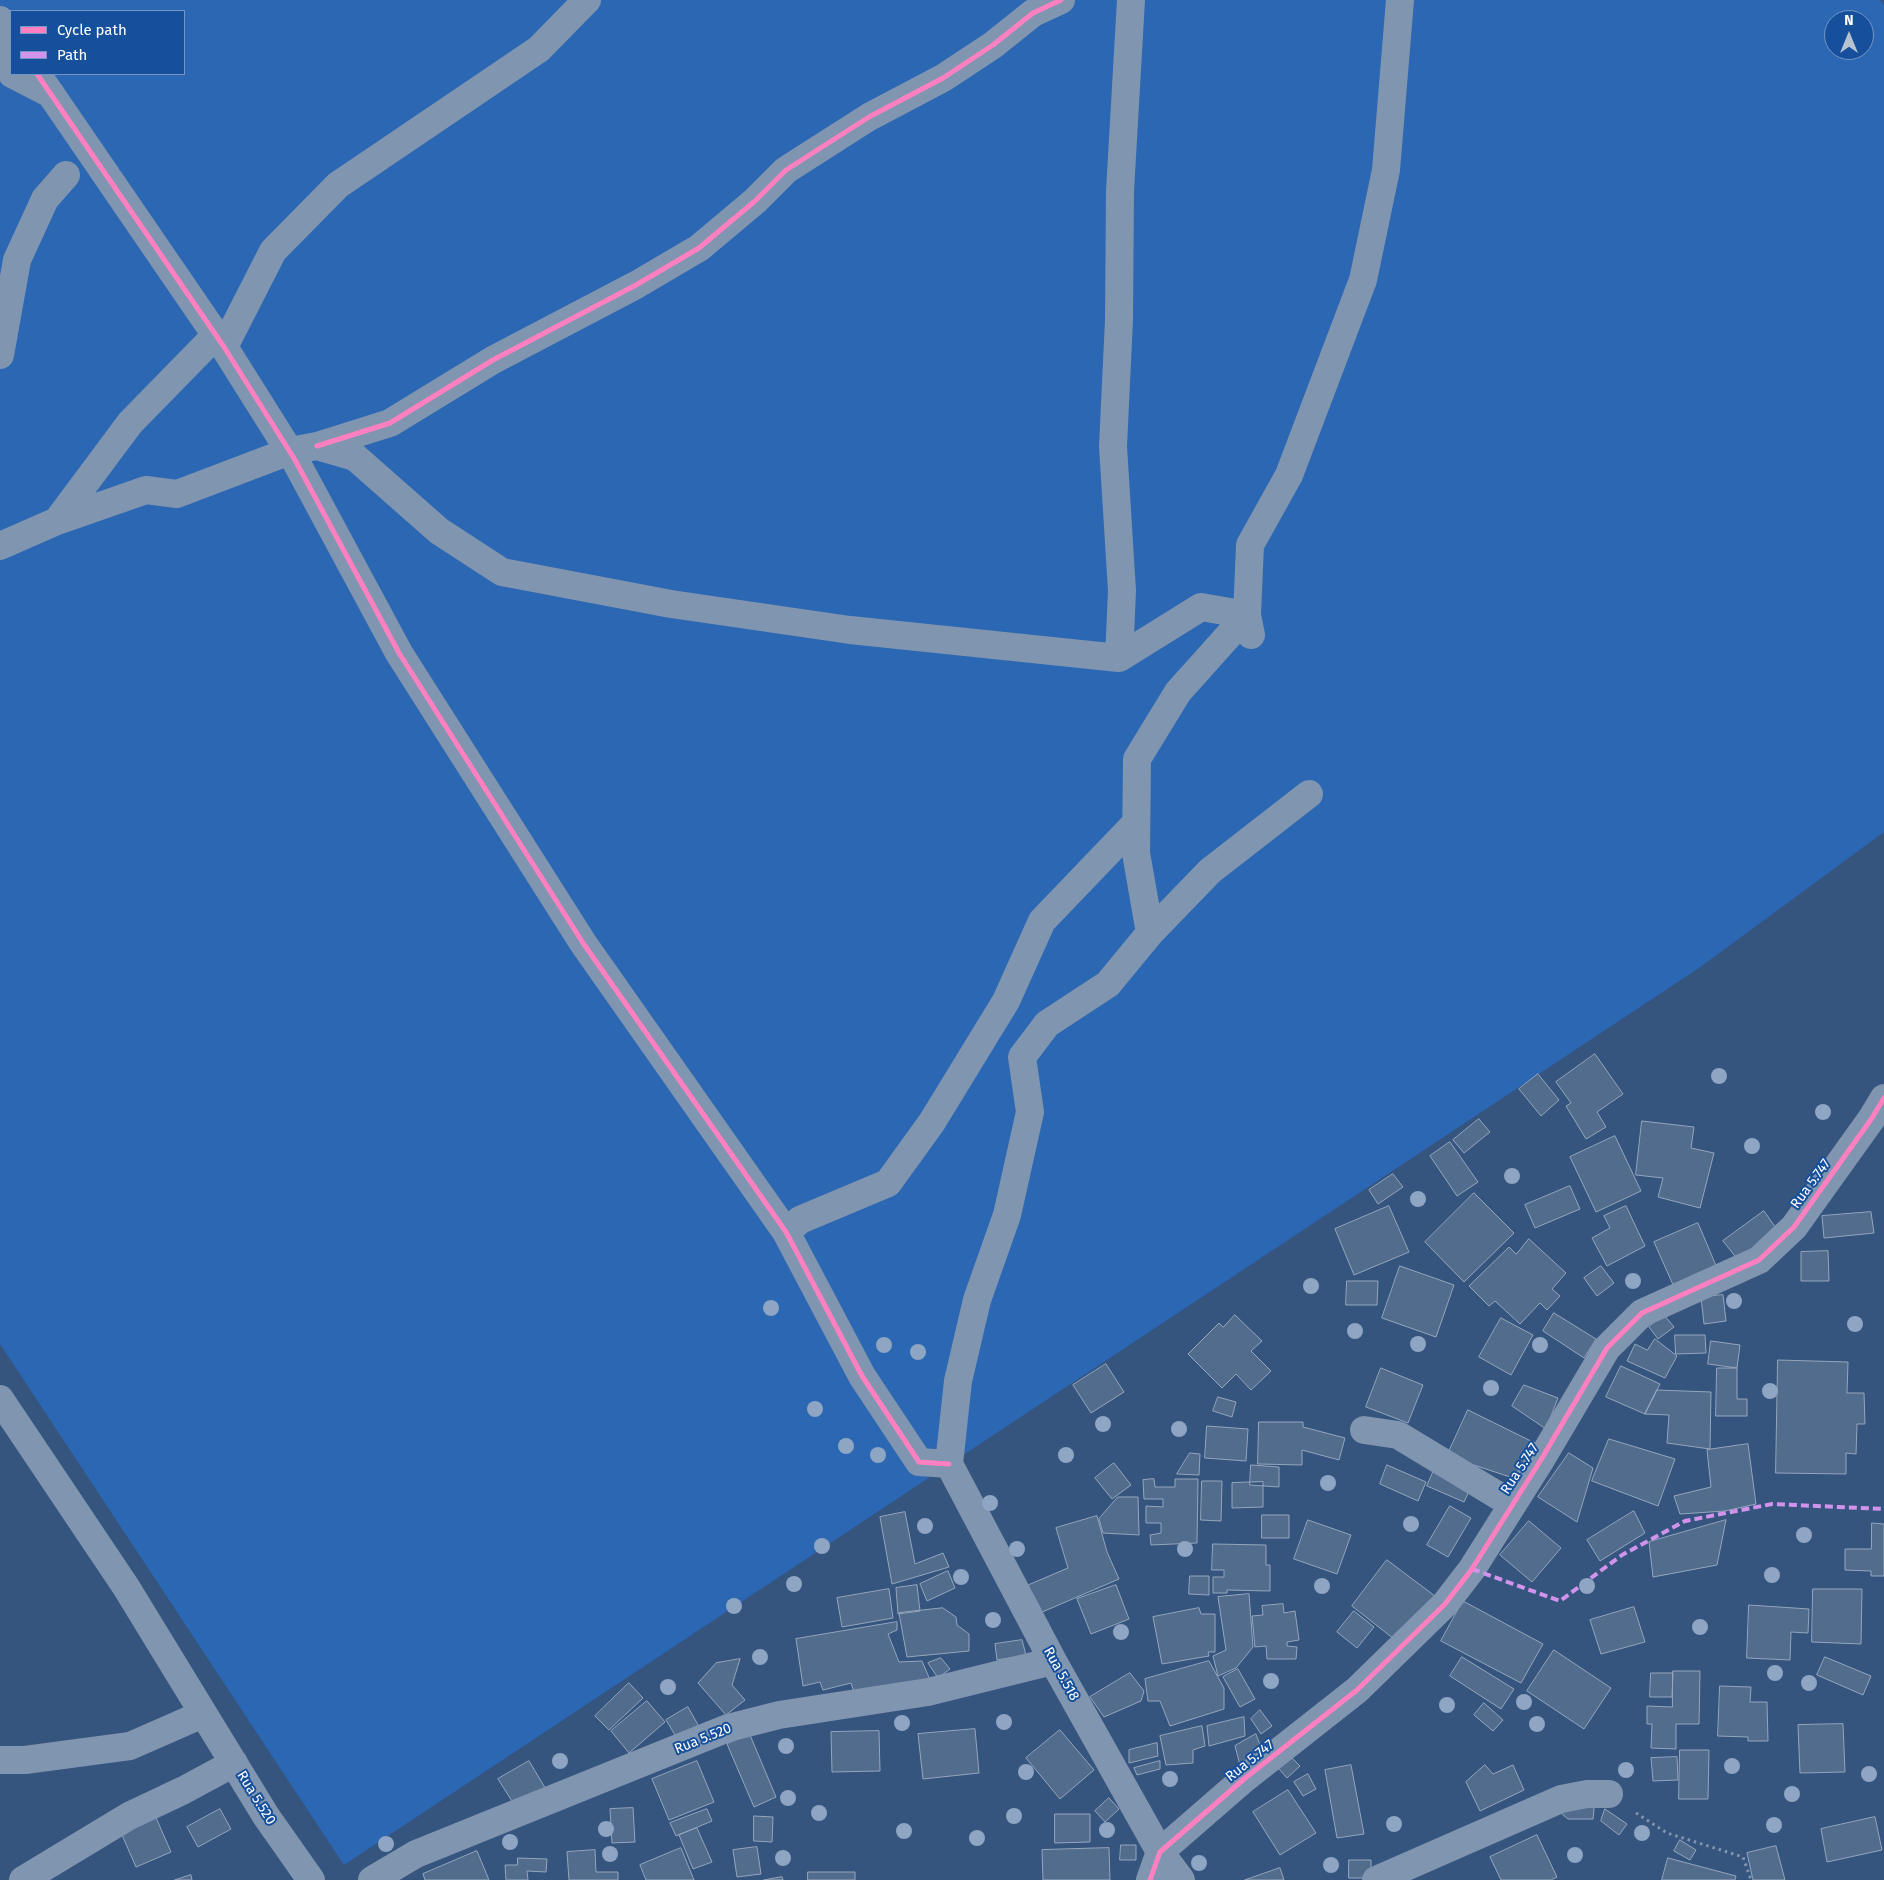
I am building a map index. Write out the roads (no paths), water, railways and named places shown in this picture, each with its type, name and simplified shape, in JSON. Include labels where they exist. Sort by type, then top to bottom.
[{"type":"street","points":[[57,521],[130,423],[220,341],[273,251],[338,186],[539,49],[588,0]]},
{"type":"street","points":[[0,546],[57,521],[146,490],[177,494],[290,451],[317,446],[390,423],[493,360],[636,285],[699,248],[755,201],[786,170],[869,117],[943,78],[993,45],[1033,13],[1061,0]]},
{"type":"street","points":[[1119,658],[1122,591],[1113,446],[1119,320],[1120,191],[1131,0]]},
{"type":"street","points":[[1150,934],[1136,853],[1137,759],[1178,692],[1249,625],[1250,545],[1290,475],[1363,280],[1386,170],[1400,0]]},
{"type":"street","points":[[0,20],[10,35]]},
{"type":"street","points":[[0,56],[10,70]]},
{"type":"street","points":[[18,75],[44,84],[220,341],[290,451],[399,653],[572,926],[786,1232],[862,1376],[919,1462],[949,1464],[958,1381],[976,1300],[1007,1215],[1030,1112],[1022,1057],[1047,1024],[1108,984],[1150,934],[1210,871],[1309,794]]},
{"type":"street","points":[[0,355],[17,260],[45,199],[66,175]]},
{"type":"street","points":[[317,446],[355,457],[439,531],[502,572],[671,604],[850,630],[1119,658],[1200,607],[1249,625]]},
{"type":"street","points":[[786,1232],[800,1220],[888,1183],[932,1122],[1006,1001],[1042,922],[1136,822]]},
{"type":"street","name":"Rua 5.747","points":[[1160,1852],[1244,1779],[1357,1690],[1445,1604],[1472,1569],[1542,1458],[1607,1348],[1642,1313],[1758,1260],[1794,1227],[1872,1118],[1884,1098]]},
{"type":"street","name":"Rua 5.520","points":[[0,1399],[126,1587],[266,1816],[311,1880]]},
{"type":"street","points":[[1364,1430],[1398,1435],[1512,1504]]},
{"type":"street","name":"Rua 5.518","points":[[949,1464],[1054,1661],[1160,1852],[1181,1880]]},
{"type":"street","name":"Rua 5.520","points":[[372,1880],[416,1854],[728,1728],[779,1715],[928,1692],[1054,1661]]},
{"type":"street","points":[[0,1760],[25,1760],[130,1746],[203,1714]]},
{"type":"street","points":[[24,1880],[129,1816],[184,1790],[234,1763]]},
{"type":"street","points":[[1376,1880],[1561,1799],[1587,1794],[1609,1794]]},
{"type":"street","points":[[1150,1880],[1160,1852]]}]
